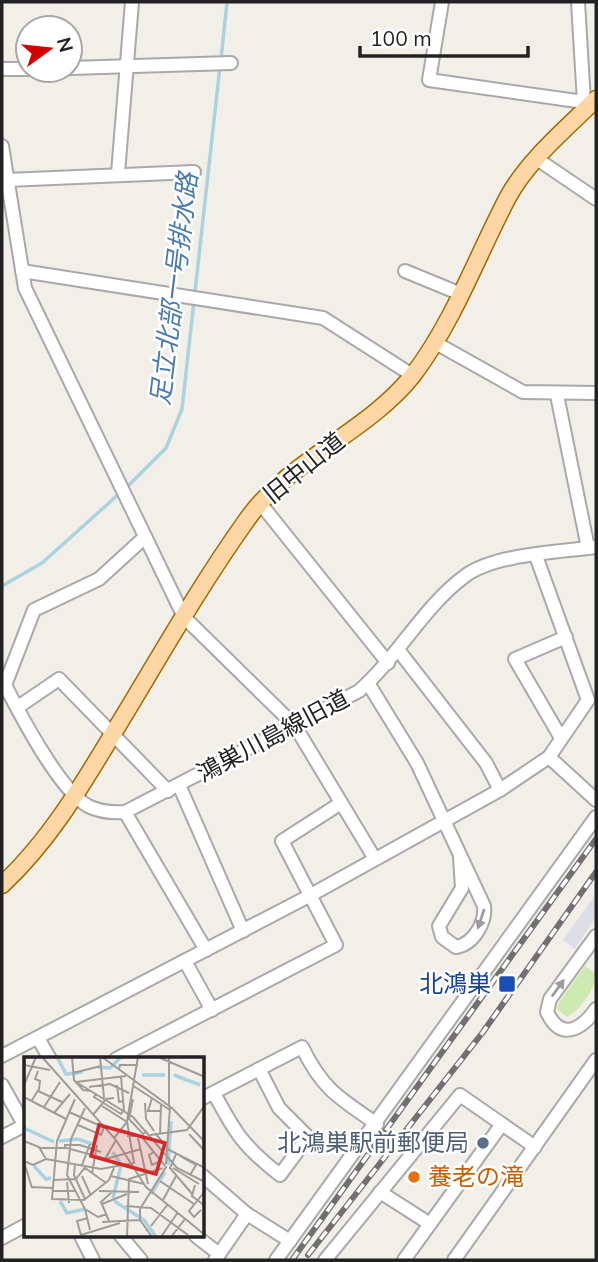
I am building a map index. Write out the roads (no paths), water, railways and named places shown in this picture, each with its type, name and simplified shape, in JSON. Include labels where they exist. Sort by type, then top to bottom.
[{"type":"main road","name":"旧中山道","points":[[2,885],[40,846],[76,797],[184,617],[260,503],[376,410],[412,375],[434,342],[481,258],[509,196],[537,159],[590,102]]},
{"type":"street","points":[[118,173],[132,2]]},
{"type":"street","points":[[442,2],[429,80],[590,102],[578,2]]},
{"type":"street","points":[[84,67],[229,63]]},
{"type":"street","points":[[2,146],[7,180],[7,213],[25,288],[184,617],[295,726],[375,859]]},
{"type":"street","points":[[537,159],[596,199]]},
{"type":"street","points":[[7,180],[118,173],[194,172]]},
{"type":"street","points":[[22,271],[323,318],[412,375]]},
{"type":"street","points":[[405,271],[461,294]]},
{"type":"street","points":[[434,342],[523,392],[557,395],[596,393]]},
{"type":"street","points":[[557,395],[592,547]]},
{"type":"street","points":[[260,503],[388,663]]},
{"type":"street","points":[[145,537],[99,579],[34,610],[3,682],[46,758],[76,797],[101,811],[125,812],[206,950]]},
{"type":"street","name":"鴻巣川島線旧道","points":[[125,812],[347,698],[368,683],[388,663],[467,574],[512,559],[592,547]]},
{"type":"street","points":[[2,1056],[309,896],[500,790],[549,758],[589,700],[536,556]]},
{"type":"street","points":[[561,738],[515,659],[566,637]]},
{"type":"street","points":[[399,651],[486,763],[500,790]]},
{"type":"street","points":[[18,707],[59,679],[173,788],[243,931]]},
{"type":"street","points":[[368,683],[403,737],[485,910],[482,923],[469,942],[456,947],[442,937],[439,926],[462,888],[460,858]]},
{"type":"street","points":[[549,758],[596,800]]},
{"type":"street","points":[[120,1057],[335,945],[282,841],[341,803]]},
{"type":"street","points":[[276,1260],[377,1124],[596,817]]},
{"type":"street","points":[[596,936],[550,999],[547,1012],[560,1027],[573,1030],[581,1027],[596,1009]]},
{"type":"street","points":[[185,961],[212,1010]]},
{"type":"street","points":[[38,1038],[49,1057]]},
{"type":"street","points":[[259,1069],[279,1108],[308,1138],[280,1175],[244,1145],[209,1095],[259,1069],[302,1047],[315,1074],[330,1091],[377,1124]]},
{"type":"street","points":[[454,1260],[596,1060]]},
{"type":"street","points":[[2,1085],[24,1125]]},
{"type":"street","points":[[325,1260],[460,1095],[535,1147]]},
{"type":"street","points":[[404,1260],[502,1124]]},
{"type":"street","points":[[2,1137],[24,1127]]},
{"type":"street","points":[[205,1178],[247,1214],[290,1241]]},
{"type":"street","points":[[380,1192],[430,1224]]},
{"type":"street","points":[[198,1238],[217,1257],[247,1214]]},
{"type":"street","points":[[2,1238],[24,1226]]},
{"type":"street","points":[[82,1238],[93,1260]]},
{"type":"street","points":[[123,1238],[141,1260]]},
{"type":"waterway","name":"足立北部一号排水路","points":[[221,59],[227,2]]},
{"type":"waterway","name":"足立北部一号排水路","points":[[126,488],[166,448],[182,409],[220,66]]},
{"type":"waterway","name":"足立北部一号排水路","points":[[2,586],[42,563],[120,493]]},
{"type":"railway","points":[[292,1260],[596,839]]},
{"type":"railway","points":[[308,1255],[483,1032],[596,872]]},
{"type":"place","name":"北鴻巣","points":[[507,984]]},
{"type":"place","name":"北鴻巣駅前郵便局","points":[[483,1143]]},
{"type":"place","name":"養老の滝","points":[[414,1177]]}]
